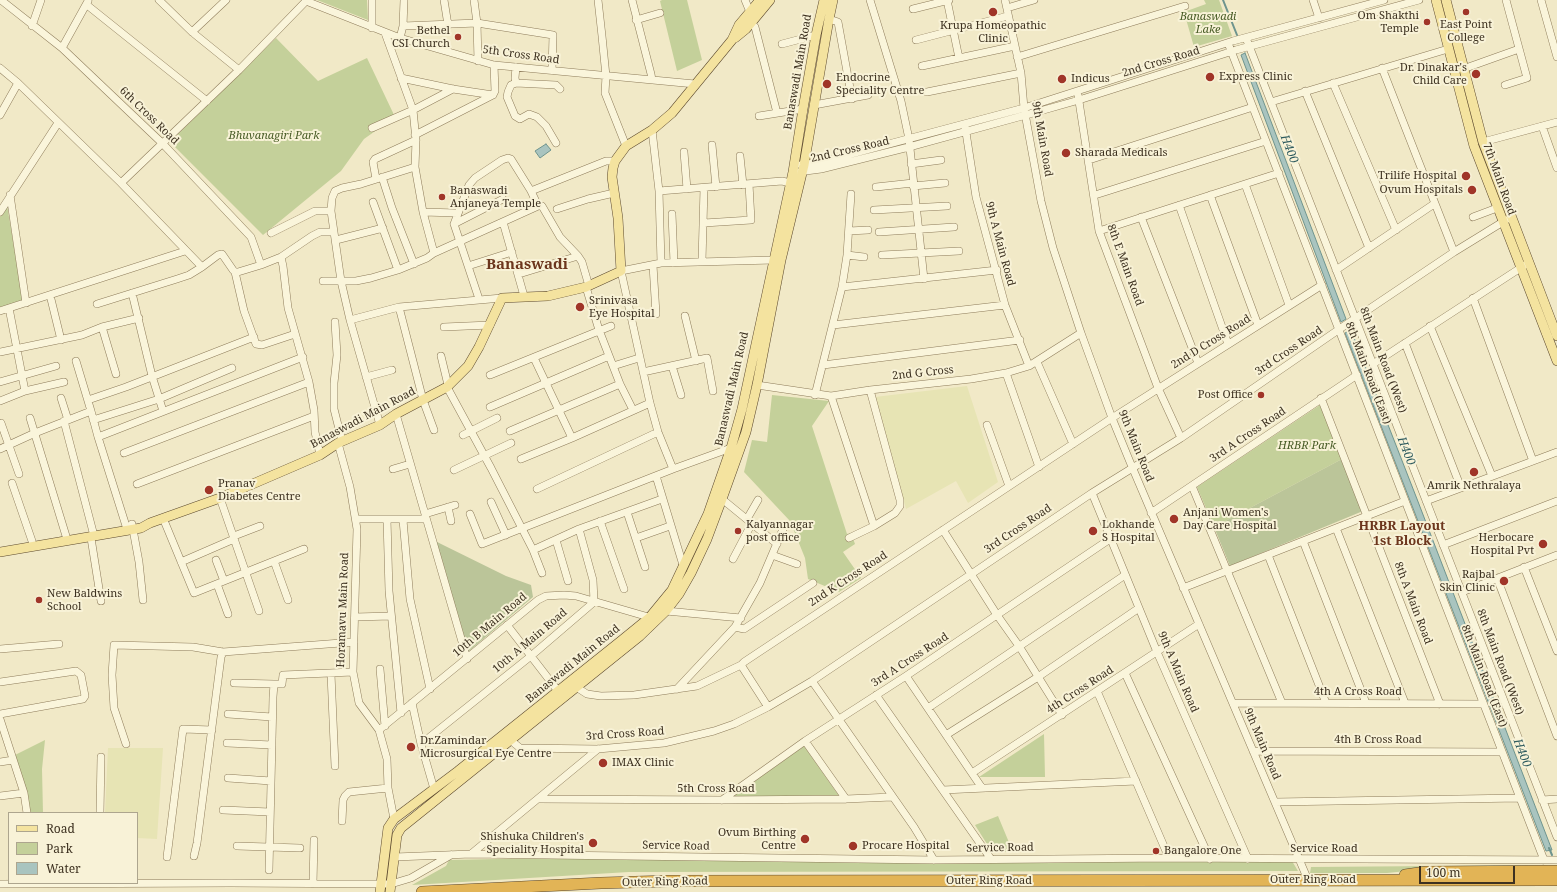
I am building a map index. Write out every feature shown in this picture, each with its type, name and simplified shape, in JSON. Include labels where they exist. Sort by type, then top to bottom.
[{"type":"highway","points":[[1375,881],[1426,872],[1557,871]]},
{"type":"highway","name":"Outer Ring Road","points":[[422,892],[669,881],[1557,880]]},
{"type":"main road","points":[[732,40],[739,25],[760,0]]},
{"type":"main road","points":[[502,298],[548,296],[587,286],[621,271],[618,218],[614,193],[613,168],[615,161],[626,146],[652,130],[672,114],[732,40],[746,29],[770,0]]},
{"type":"main road","name":"Banaswadi Main Road","points":[[798,169],[803,109],[816,35],[824,0]]},
{"type":"main road","name":"Banaswadi Main Road","points":[[386,888],[395,857],[397,835],[401,828],[558,691],[653,619],[666,611],[679,594],[691,572],[707,539],[722,499],[735,449],[773,260],[814,105],[829,19],[834,0]]},
{"type":"main road","name":"7th Main Road","points":[[1436,0],[1447,24],[1463,69],[1483,142],[1557,336]]},
{"type":"main road","name":"7th Main Road","points":[[1446,0],[1448,49],[1474,146],[1557,362]]},
{"type":"main road","name":"Banaswadi Main Road","points":[[394,819],[576,687],[653,619],[672,590],[708,514],[735,449],[746,432],[757,385],[794,184]]},
{"type":"main road","name":"Banaswadi Main Road","points":[[0,552],[150,524],[220,498],[320,455],[340,442],[380,425],[396,414],[447,386],[468,366],[490,325],[502,298]]},
{"type":"main road","name":"Banaswadi Main Road","points":[[0,546],[66,536],[92,535]]},
{"type":"main road","points":[[386,888],[388,828],[394,819]]},
{"type":"street","name":"6th Cross Road","points":[[1,0],[32,26],[62,48],[162,143],[251,238],[261,265]]},
{"type":"street","points":[[32,26],[41,0]]},
{"type":"street","points":[[159,0],[192,32],[239,70]]},
{"type":"street","points":[[192,32],[226,0]]},
{"type":"street","points":[[372,0],[372,28]]},
{"type":"street","points":[[400,38],[403,26],[404,0]]},
{"type":"street","points":[[444,0],[448,25]]},
{"type":"street","points":[[474,0],[477,23],[478,61]]},
{"type":"street","points":[[598,0],[606,76],[605,93],[626,146]]},
{"type":"street","points":[[632,0],[652,80]]},
{"type":"street","points":[[745,0],[750,12]]},
{"type":"street","points":[[870,0],[900,100],[909,143],[924,278]]},
{"type":"street","points":[[913,9],[948,0],[959,58]]},
{"type":"street","name":"9th Main Road","points":[[1005,0],[1021,73],[1025,111],[1041,201],[1053,248],[1081,333],[1112,418],[1132,467],[1308,880]]},
{"type":"street","points":[[916,40],[953,30],[1007,12],[1034,0]]},
{"type":"street","points":[[1313,0],[1319,18]]},
{"type":"street","name":"2nd Cross Road","points":[[1025,111],[1077,91],[1231,42],[1319,18],[1357,4],[1384,0]]},
{"type":"street","name":"2nd Cross Road","points":[[798,169],[821,162],[909,143],[1025,111],[1079,100],[1249,46],[1419,0]]},
{"type":"street","points":[[1505,85],[1527,78],[1506,0]]},
{"type":"street","points":[[1541,0],[1557,58]]},
{"type":"street","points":[[121,183],[239,70],[306,1]]},
{"type":"street","name":"5th Cross Road","points":[[306,1],[385,33],[494,65],[695,84]]},
{"type":"street","points":[[62,48],[87,2],[206,101]]},
{"type":"street","points":[[1357,4],[1361,16]]},
{"type":"street","points":[[1017,57],[1185,6]]},
{"type":"street","points":[[636,20],[660,13]]},
{"type":"street","points":[[829,19],[838,22],[852,99]]},
{"type":"street","points":[[403,26],[477,23],[553,34],[552,71]]},
{"type":"street","points":[[751,23],[755,27],[777,113]]},
{"type":"street","points":[[385,33],[413,110],[416,137],[416,167],[423,212],[434,253]]},
{"type":"street","points":[[782,44],[816,35]]},
{"type":"street","points":[[1246,38],[1249,46]]},
{"type":"street","name":"8th Main Road (East)","points":[[1231,42],[1253,107],[1544,860]]},
{"type":"street","points":[[922,66],[1015,46]]},
{"type":"street","name":"8th Main Road (West)","points":[[1249,46],[1336,270],[1353,321],[1373,364],[1557,838]]},
{"type":"street","points":[[1271,102],[1333,82],[1448,49]]},
{"type":"street","points":[[1463,69],[1519,49]]},
{"type":"street","points":[[414,264],[373,162],[375,159],[493,95],[495,91],[494,65]]},
{"type":"street","points":[[516,67],[516,83]]},
{"type":"street","points":[[0,68],[18,83],[121,183],[202,267]]},
{"type":"street","points":[[1382,68],[1454,252]]},
{"type":"street","points":[[927,92],[1021,73]]},
{"type":"street","points":[[401,78],[453,89],[493,95]]},
{"type":"street","points":[[1333,82],[1396,230]]},
{"type":"street","points":[[0,115],[18,83]]},
{"type":"street","points":[[556,143],[546,126],[537,117],[529,114],[520,119],[515,116],[507,97],[511,85],[516,83],[556,86],[560,89]]},
{"type":"street","points":[[372,128],[413,110],[453,89]]},
{"type":"street","name":"8th E Main Road","points":[[1077,91],[1099,231],[1158,388],[1181,438]]},
{"type":"street","points":[[1305,91],[1369,248]]},
{"type":"street","points":[[814,105],[868,95]]},
{"type":"street","points":[[1089,160],[1253,107]]},
{"type":"street","points":[[759,116],[803,109]]},
{"type":"street","points":[[1483,142],[1557,122]]},
{"type":"street","points":[[0,212],[58,123]]},
{"type":"street","points":[[1542,126],[1556,164]]},
{"type":"street","name":"9th A Main Road","points":[[965,128],[976,197],[997,270],[1005,305],[1029,366]]},
{"type":"street","points":[[652,130],[659,191],[662,263]]},
{"type":"street","points":[[1094,195],[1266,140]]},
{"type":"street","points":[[712,146],[716,187]]},
{"type":"street","points":[[684,152],[687,189]]},
{"type":"street","points":[[704,223],[751,220],[740,156]]},
{"type":"street","points":[[478,299],[454,224],[469,185],[475,178],[502,160],[508,158],[511,159],[531,191],[538,206]]},
{"type":"street","points":[[911,164],[941,160]]},
{"type":"street","points":[[531,191],[606,161],[615,161]]},
{"type":"street","points":[[380,425],[350,320],[341,281],[331,211],[332,198],[335,191],[342,188],[416,167]]},
{"type":"street","points":[[1099,231],[1279,173]]},
{"type":"street","points":[[659,191],[782,182],[794,184]]},
{"type":"street","points":[[876,187],[945,183]]},
{"type":"street","points":[[1245,184],[1289,305]]},
{"type":"street","points":[[702,262],[704,188]]},
{"type":"street","points":[[557,209],[588,199],[614,193]]},
{"type":"street","points":[[815,394],[842,287],[847,255],[851,194]]},
{"type":"street","points":[[10,195],[26,303]]},
{"type":"street","points":[[1210,195],[1258,325]]},
{"type":"street","points":[[454,224],[503,199]]},
{"type":"street","points":[[373,202],[398,270]]},
{"type":"street","points":[[1336,270],[1434,204]]},
{"type":"street","points":[[1179,205],[1228,344]]},
{"type":"street","points":[[323,281],[371,278],[398,270],[538,206],[542,206],[560,237],[582,262],[599,330],[620,384],[633,410]]},
{"type":"street","points":[[874,210],[947,206]]},
{"type":"street","points":[[1473,218],[1497,208]]},
{"type":"street","points":[[271,233],[315,211],[331,211]]},
{"type":"street","points":[[423,212],[457,213]]},
{"type":"street","points":[[672,214],[674,262]]},
{"type":"street","points":[[1141,217],[1198,363]]},
{"type":"street","name":"3rd Cross Road","points":[[507,737],[520,748],[598,748],[671,742],[714,731],[734,724],[768,707],[812,681],[1092,493],[1181,438],[1454,252],[1511,217]]},
{"type":"street","points":[[503,222],[524,296]]},
{"type":"street","points":[[879,232],[954,227]]},
{"type":"street","points":[[336,240],[383,228]]},
{"type":"street","points":[[849,231],[868,230]]},
{"type":"street","points":[[235,272],[261,265],[281,257],[312,236],[326,231],[334,232]]},
{"type":"street","points":[[0,311],[186,251]]},
{"type":"street","points":[[882,255],[959,251]]},
{"type":"street","points":[[468,266],[512,252]]},
{"type":"street","points":[[97,304],[189,275],[218,255],[222,254],[235,272],[244,311],[256,344],[262,345],[295,334]]},
{"type":"street","points":[[847,255],[864,257]]},
{"type":"street","points":[[519,274],[578,256]]},
{"type":"street","points":[[281,257],[288,308],[309,382],[315,432],[320,455]]},
{"type":"street","points":[[673,469],[658,432],[650,402],[639,358],[621,271],[653,264],[674,262],[773,260]]},
{"type":"street","points":[[1373,364],[1529,262]]},
{"type":"street","points":[[653,264],[656,314]]},
{"type":"street","points":[[842,287],[997,270]]},
{"type":"street","name":"2nd D Cross Road","points":[[1112,418],[1322,285]]},
{"type":"street","points":[[132,294],[152,376],[163,411]]},
{"type":"street","points":[[50,295],[60,340]]},
{"type":"street","points":[[350,320],[399,307],[502,298]]},
{"type":"street","points":[[1473,298],[1533,461]]},
{"type":"street","points":[[833,325],[1005,305]]},
{"type":"street","points":[[399,307],[423,400],[434,430]]},
{"type":"street","points":[[9,308],[25,392]]},
{"type":"street","points":[[685,316],[696,361]]},
{"type":"street","points":[[0,352],[82,335],[102,327],[139,318]]},
{"type":"street","name":"Horamavu Main Road","points":[[334,322],[337,356],[334,383],[334,409],[356,520],[353,672],[359,703],[382,728],[387,759],[388,788],[394,819]]},
{"type":"street","points":[[444,327],[490,325]]},
{"type":"street","points":[[490,375],[611,326]]},
{"type":"street","points":[[1430,326],[1492,476]]},
{"type":"street","points":[[102,327],[116,374]]},
{"type":"street","name":"2nd G Cross","points":[[757,385],[831,396],[870,390],[971,379],[1006,373],[1029,366],[1081,333]]},
{"type":"street","points":[[88,400],[254,337]]},
{"type":"street","points":[[823,365],[1020,340]]},
{"type":"street","points":[[1405,343],[1461,488]]},
{"type":"street","points":[[441,356],[447,386],[522,528],[533,550],[542,574]]},
{"type":"street","points":[[490,407],[609,356]]},
{"type":"street","points":[[98,437],[303,357]]},
{"type":"street","points":[[534,358],[572,438]]},
{"type":"street","points":[[613,366],[639,358]]},
{"type":"street","points":[[643,372],[707,358],[713,391]]},
{"type":"street","points":[[76,361],[98,437],[130,527],[138,562],[143,600]]},
{"type":"street","points":[[1037,362],[1073,444]]},
{"type":"street","points":[[0,382],[56,366]]},
{"type":"street","points":[[672,366],[681,395]]},
{"type":"street","points":[[93,420],[159,399],[232,368]]},
{"type":"street","points":[[366,377],[392,370]]},
{"type":"street","points":[[1006,373],[1039,467]]},
{"type":"street","name":"3rd A Cross Road","points":[[1152,513],[1357,375]]},
{"type":"street","points":[[0,401],[25,392],[64,382]]},
{"type":"street","points":[[124,453],[309,382]]},
{"type":"street","points":[[510,431],[558,409],[620,384]]},
{"type":"street","points":[[849,538],[874,526],[895,513],[900,506],[900,500],[870,390]]},
{"type":"street","points":[[831,396],[874,526]]},
{"type":"street","points":[[61,398],[92,535],[101,601]]},
{"type":"street","name":"8th A Main Road","points":[[1321,398],[1440,704]]},
{"type":"street","points":[[521,459],[572,438],[650,402]]},
{"type":"street","points":[[0,449],[35,432],[91,411]]},
{"type":"street","points":[[396,414],[467,659]]},
{"type":"street","points":[[137,484],[314,416]]},
{"type":"street","points":[[30,418],[66,536]]},
{"type":"street","points":[[463,435],[497,418]]},
{"type":"street","name":"2nd K Cross Road","points":[[576,687],[587,694],[601,696],[634,695],[677,690],[697,686],[741,665],[1112,418]]},
{"type":"street","points":[[0,423],[19,474]]},
{"type":"street","points":[[987,425],[1009,486]]},
{"type":"street","points":[[538,489],[658,432]]},
{"type":"street","points":[[454,470],[511,443]]},
{"type":"street","points":[[470,514],[482,544],[673,469],[735,449]]},
{"type":"street","points":[[1426,501],[1557,452]]},
{"type":"street","points":[[393,469],[410,464]]},
{"type":"street","points":[[656,476],[670,526],[683,564]]},
{"type":"street","points":[[12,483],[32,541]]},
{"type":"street","points":[[1192,486],[1282,703]]},
{"type":"street","name":"9th A Main Road","points":[[1092,493],[1157,652],[1248,859]]},
{"type":"street","points":[[220,498],[259,611]]},
{"type":"street","points":[[533,550],[579,529],[662,499]]},
{"type":"street","points":[[722,499],[777,544]]},
{"type":"street","points":[[733,559],[758,500]]},
{"type":"street","points":[[1183,588],[1405,501]]},
{"type":"street","points":[[491,502],[506,535]]},
{"type":"street","points":[[1444,546],[1557,502]]},
{"type":"street","points":[[356,520],[403,520],[425,517],[455,505]]},
{"type":"street","points":[[448,507],[451,521]]},
{"type":"street","points":[[627,512],[645,567]]},
{"type":"street","points":[[163,518],[194,593],[304,549]]},
{"type":"street","points":[[387,519],[389,591],[401,713]]},
{"type":"street","points":[[403,520],[410,599],[430,689]]},
{"type":"street","points":[[600,521],[624,589]]},
{"type":"street","points":[[181,562],[260,526]]},
{"type":"street","points":[[636,538],[670,526]]},
{"type":"street","points":[[1336,528],[1405,703]]},
{"type":"street","points":[[579,529],[593,580],[594,602]]},
{"type":"street","points":[[677,690],[734,627],[740,618],[760,583],[783,529]]},
{"type":"street","points":[[943,530],[1062,715]]},
{"type":"street","name":"3rd A Cross Road","points":[[722,800],[805,741],[906,676],[1110,539]]},
{"type":"street","points":[[556,540],[568,581]]},
{"type":"street","points":[[1303,541],[1366,703]]},
{"type":"street","points":[[772,555],[797,564]]},
{"type":"street","points":[[1268,555],[1326,703]]},
{"type":"street","points":[[1462,592],[1557,555]]},
{"type":"street","points":[[216,560],[224,581]]},
{"type":"street","points":[[274,561],[288,600]]},
{"type":"street","points":[[1524,568],[1557,651]]},
{"type":"street","points":[[928,708],[1125,575]]},
{"type":"street","points":[[1497,578],[1557,736]]},
{"type":"street","points":[[734,627],[744,629],[813,583]]},
{"type":"street","points":[[217,584],[228,614]]},
{"type":"street","name":"10th B Main Road","points":[[382,728],[538,600],[546,596],[576,596],[653,619]]},
{"type":"street","name":"10th A Main Road","points":[[421,744],[531,656],[594,602]]},
{"type":"street","points":[[946,735],[1038,677],[1139,608]]},
{"type":"street","points":[[666,611],[740,618]]},
{"type":"street","points":[[355,617],[391,616]]},
{"type":"street","name":"4th Cross Road","points":[[972,773],[1199,624]]},
{"type":"street","points":[[507,625],[558,691]]},
{"type":"street","points":[[126,744],[114,708],[112,675],[114,645],[193,647],[223,652],[354,642]]},
{"type":"street","points":[[0,649],[59,644]]},
{"type":"street","points":[[194,856],[197,843],[221,657],[223,652]]},
{"type":"street","points":[[741,665],[768,707]]},
{"type":"street","points":[[380,669],[382,728]]},
{"type":"street","points":[[0,682],[76,670],[81,674],[84,696],[83,699],[0,714]]},
{"type":"street","points":[[234,683],[282,684],[283,675],[353,672]]},
{"type":"street","points":[[1125,673],[1210,859]]},
{"type":"street","points":[[331,674],[335,766]]},
{"type":"street","points":[[906,676],[982,788]]},
{"type":"street","points":[[812,681],[914,827],[934,860]]},
{"type":"street","points":[[269,870],[274,684]]},
{"type":"street","points":[[1097,692],[1169,858]]},
{"type":"street","points":[[876,695],[991,859]]},
{"type":"street","points":[[412,703],[421,744],[434,789]]},
{"type":"street","name":"4th A Cross Road","points":[[1233,703],[1484,704]]},
{"type":"street","points":[[228,714],[272,716]]},
{"type":"street","points":[[0,719],[1,730],[24,793],[27,812]]},
{"type":"street","points":[[167,857],[183,729],[212,730]]},
{"type":"street","points":[[805,741],[846,799]]},
{"type":"street","points":[[227,743],[272,745]]},
{"type":"street","points":[[471,854],[540,799],[598,748]]},
{"type":"street","name":"4th B Cross Road","points":[[1253,751],[1502,752]]},
{"type":"street","points":[[100,812],[101,757]]},
{"type":"street","points":[[0,762],[13,760]]},
{"type":"street","points":[[228,778],[271,781]]},
{"type":"street","points":[[943,790],[1136,782]]},
{"type":"street","points":[[342,821],[343,800],[349,792],[388,788]]},
{"type":"street","points":[[0,796],[24,793]]},
{"type":"street","name":"5th Cross Road","points":[[540,799],[722,800],[892,797]]},
{"type":"street","points":[[1275,802],[1520,798]]},
{"type":"street","points":[[1542,800],[1557,799]]},
{"type":"street","points":[[223,810],[270,812]]},
{"type":"street","points":[[313,884],[314,840]]},
{"type":"street","points":[[237,846],[300,848]]},
{"type":"street","name":"Service Road","points":[[395,857],[471,854],[934,860],[1169,858],[1300,860],[1557,860]]},
{"type":"street","points":[[138,883],[313,884],[386,888],[412,878],[451,855]]},
{"type":"shaded area","points":[[967,386],[998,482],[968,503],[956,481],[906,509],[875,397]]},
{"type":"shaded area","points":[[108,748],[163,748],[157,839],[138,838],[138,812],[105,812]]},
{"type":"green space","points":[[317,0],[367,0],[368,20]]},
{"type":"green space","points":[[687,0],[702,60],[677,71],[660,1]]},
{"type":"green space","name":"Banaswadi Lake","points":[[1204,0],[1219,0],[1232,36],[1194,47],[1184,12],[1206,4]]},
{"type":"green space","name":"Bhuvanagiri Park","points":[[276,38],[318,81],[367,58],[395,117],[364,139],[341,171],[263,235],[170,142]]},
{"type":"green space","points":[[7,205],[23,300],[0,308],[0,217]]},
{"type":"green space","points":[[772,395],[829,401],[812,426],[847,534],[851,533],[855,544],[843,552],[861,578],[839,592],[808,579],[805,558],[790,521],[744,472],[752,440],[767,442]]},
{"type":"green space","name":"HRBR Park","points":[[1320,405],[1342,459],[1214,527],[1197,487]]},
{"type":"green space","points":[[1342,459],[1363,511],[1230,566],[1214,527]]},
{"type":"green space","points":[[435,541],[506,576],[531,585],[533,597],[468,652]]},
{"type":"green space","points":[[1044,734],[1045,777],[979,777]]},
{"type":"green space","points":[[45,740],[42,769],[43,812],[30,812],[15,755]]},
{"type":"green space","points":[[804,746],[839,796],[734,796]]},
{"type":"green space","points":[[998,816],[1013,852],[992,852],[975,825]]},
{"type":"green space","points":[[545,858],[1292,861],[1298,871],[629,872],[412,885],[446,866],[449,860]]},
{"type":"green space","points":[[1557,865],[1557,869],[1417,870],[1387,873],[1310,873],[1311,867]]},
{"type":"water","points":[[1245,53],[1346,319],[1341,322],[1241,55]]},
{"type":"water","points":[[546,144],[551,150],[540,158],[535,151]]},
{"type":"water","points":[[1351,330],[1552,850],[1546,851],[1345,333]]},
{"type":"waterway","name":"H400","points":[[1223,0],[1237,35]]},
{"type":"waterway","name":"H400","points":[[1549,848],[1552,855]]},
{"type":"place","name":"Krupa Homeopathic Clinic","points":[[993,12]]},
{"type":"place","name":"East Point College","points":[[1466,12]]},
{"type":"place","name":"Om Shakthi Temple","points":[[1427,22]]},
{"type":"place","name":"Bethel CSI Church","points":[[458,37]]},
{"type":"place","name":"Dr. Dinakar's Child Care","points":[[1476,74]]},
{"type":"place","name":"Express Clinic","points":[[1210,77]]},
{"type":"place","name":"Indicus","points":[[1062,79]]},
{"type":"place","name":"Endocrine Speciality Centre","points":[[827,84]]},
{"type":"place","name":"Sharada Medicals","points":[[1066,153]]},
{"type":"place","name":"Trilife Hospital","points":[[1466,176]]},
{"type":"place","name":"Ovum Hospitals","points":[[1472,190]]},
{"type":"place","name":"Banaswadi Anjaneya Temple","points":[[442,197]]},
{"type":"place","name":"Srinivasa Eye Hospital","points":[[580,307]]},
{"type":"place","name":"Post Office","points":[[1261,395]]},
{"type":"place","name":"Amrik Nethralaya","points":[[1474,472]]},
{"type":"place","name":"Pranav Diabetes Centre","points":[[209,490]]},
{"type":"place","name":"Anjani Women's Day Care Hospital","points":[[1174,519]]},
{"type":"place","name":"Kalyannagar post office","points":[[738,531]]},
{"type":"place","name":"Lokhande S Hospital","points":[[1093,531]]},
{"type":"place","name":"Herbocare Hospital Pvt","points":[[1543,544]]},
{"type":"place","name":"Rajbal Skin Clinic","points":[[1504,581]]},
{"type":"place","name":"New Baldwins School","points":[[39,600]]},
{"type":"place","name":"Dr.Zamindar Microsurgical Eye Centre","points":[[411,747]]},
{"type":"place","name":"IMAX Clinic","points":[[603,763]]},
{"type":"place","name":"Ovum Birthing Centre","points":[[805,839]]},
{"type":"place","name":"Shishuka Children's Speciality Hospital","points":[[593,843]]},
{"type":"place","name":"Procare Hospital","points":[[853,846]]},
{"type":"place","name":"Bangalore One","points":[[1156,851]]},
{"type":"district","name":"Banaswadi","points":[[527,265]]},
{"type":"district","name":"HRBR Layout 1st Block","points":[[1402,534]]}]
